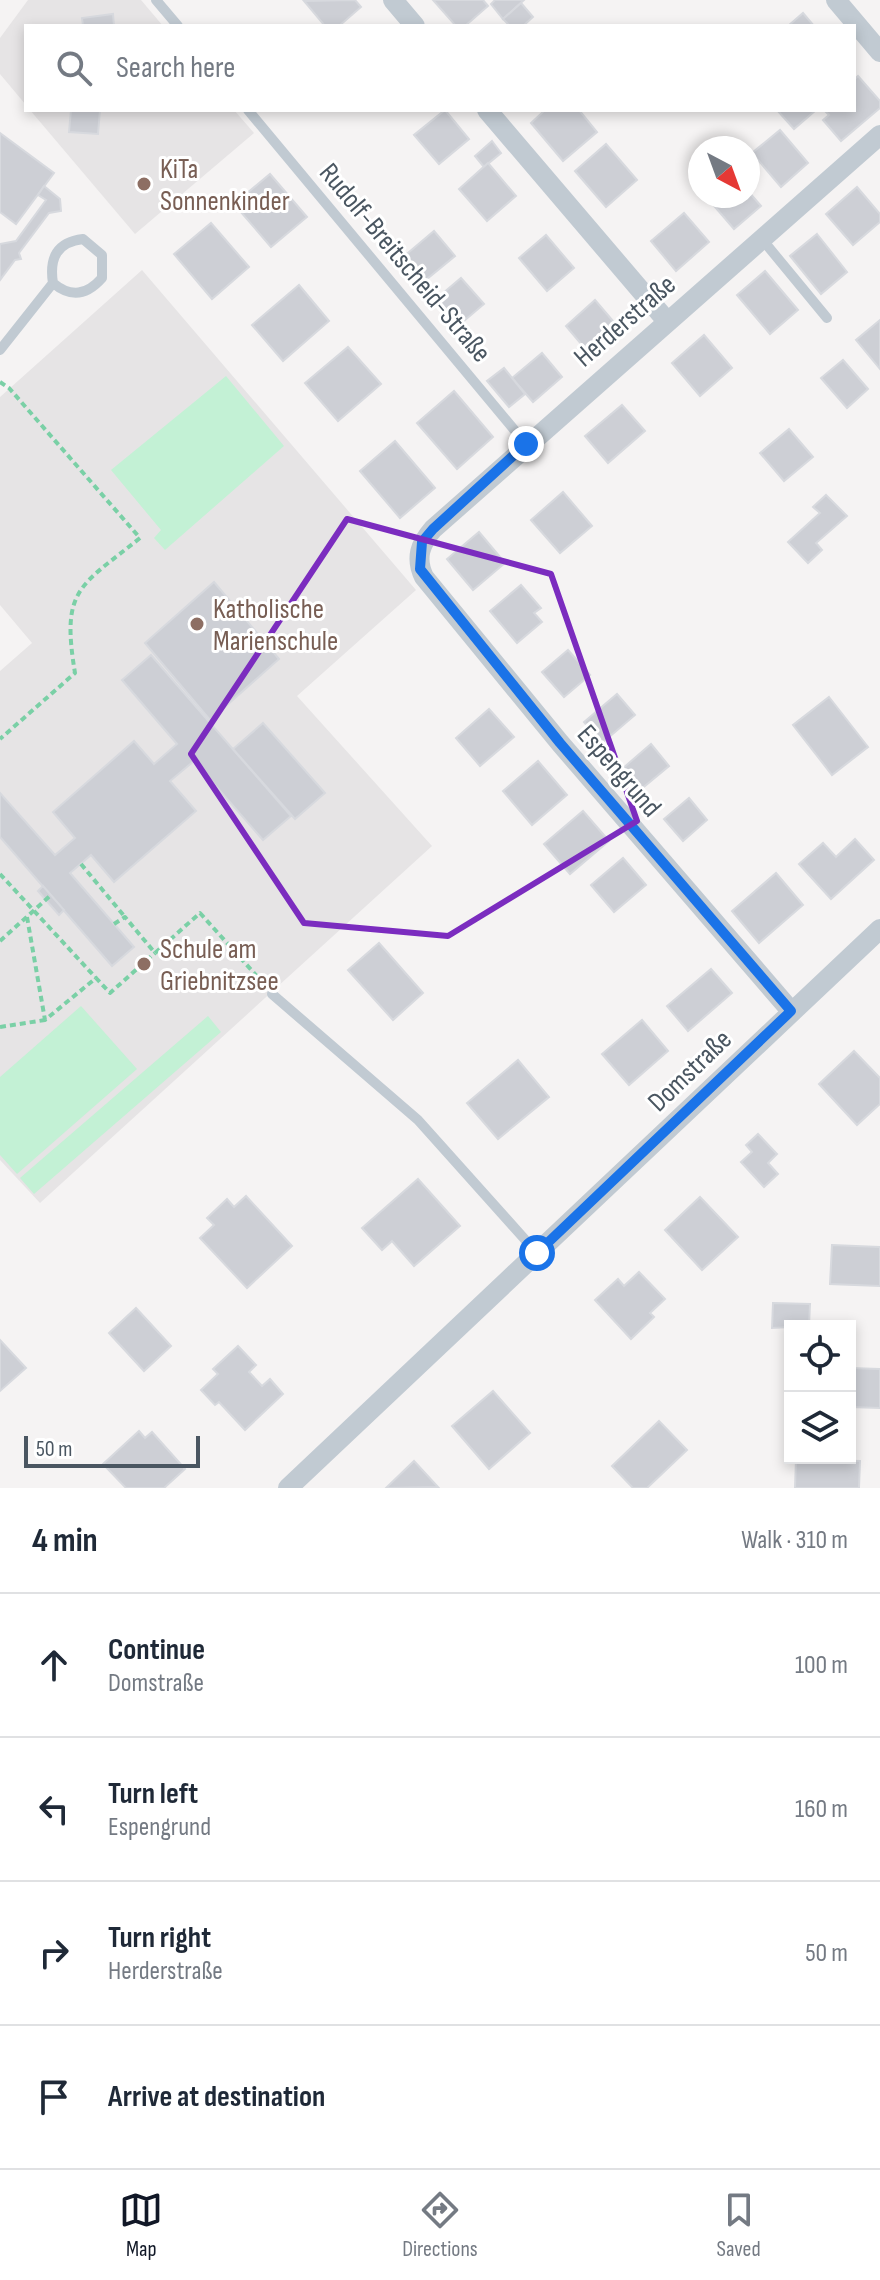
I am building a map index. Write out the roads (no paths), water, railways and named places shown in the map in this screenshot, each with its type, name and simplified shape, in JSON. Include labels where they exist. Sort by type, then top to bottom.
[{"type":"street","points":[[393,0],[413,24]]},
{"type":"street","points":[[836,0],[880,52]]},
{"type":"street","points":[[489,112],[666,320]]},
{"type":"street","name":"Herderstraße","points":[[419,558],[422,542],[433,529],[666,320],[880,135]]},
{"type":"street","name":"Espengrund","points":[[419,558],[424,577],[551,732],[791,1011]]},
{"type":"street","name":"Domstraße","points":[[299,1481],[880,929]]},
{"type":"lane","points":[[156,0],[176,24]]},
{"type":"lane","name":"Rudolf-Breitscheid-Straße","points":[[250,112],[526,444]]},
{"type":"lane","points":[[761,238],[827,318]]},
{"type":"lane","points":[[0,350],[53,283],[50,265],[58,249],[69,240],[83,239],[102,255],[102,278],[90,291],[76,294],[62,291],[53,283]]},
{"type":"lane","points":[[272,994],[418,1120],[537,1253]]},
{"type":"place","name":"KiTa Sonnenkinder","points":[[144,184]]},
{"type":"place","name":"Katholische Marienschule","points":[[197,624]]},
{"type":"place","name":"Schule am Griebnitzsee","points":[[144,964]]}]
